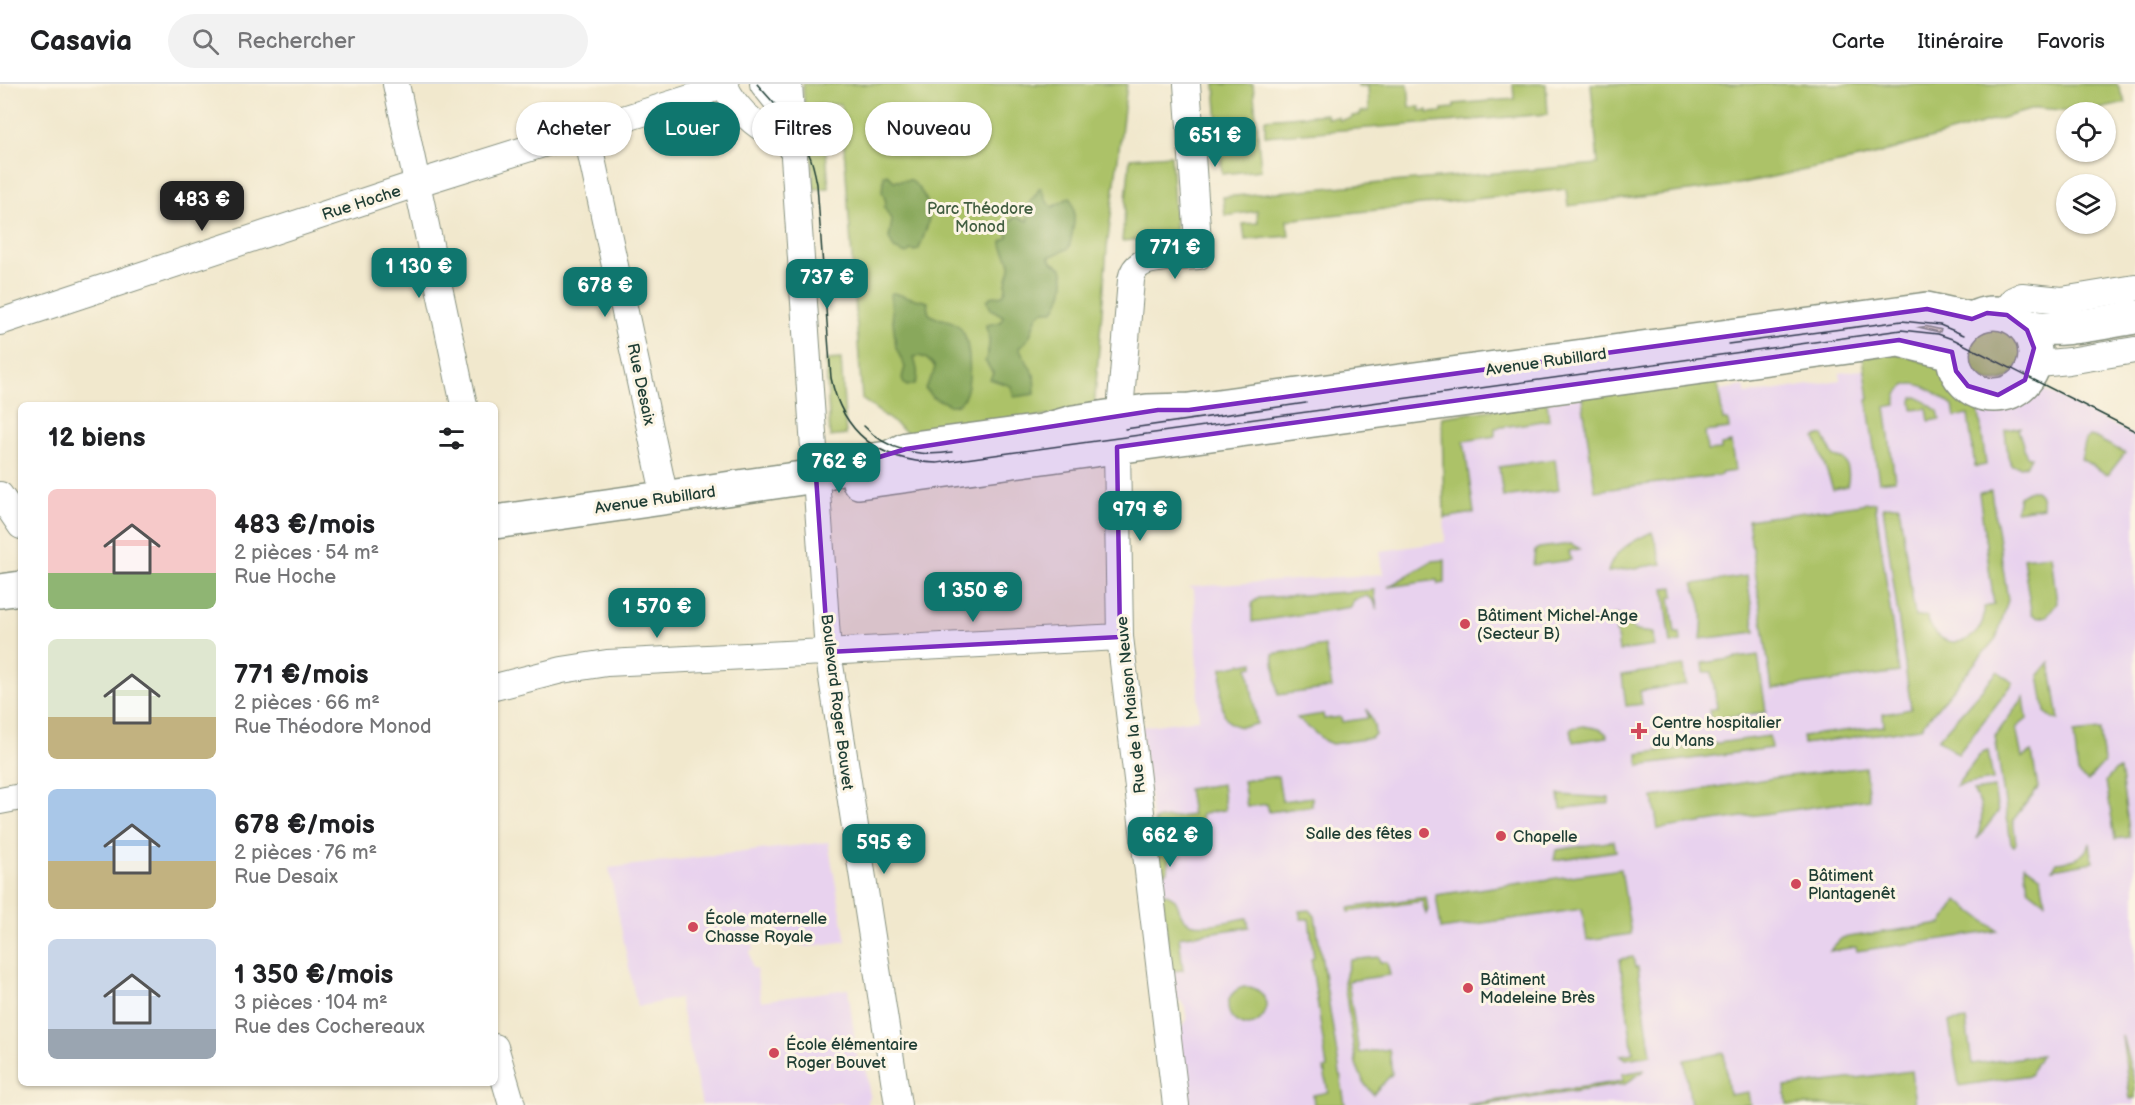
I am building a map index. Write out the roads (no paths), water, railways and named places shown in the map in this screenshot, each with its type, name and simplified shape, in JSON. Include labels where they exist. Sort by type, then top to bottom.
[{"type":"main road","name":"Avenue Rubillard","points":[[1119,424],[1158,410],[1201,409],[1928,309],[1999,319],[2032,328],[2056,328],[2131,318]]},
{"type":"main road","name":"Avenue Rubillard","points":[[498,522],[816,476],[860,483],[1119,424],[1899,340],[1953,353],[1954,365],[1963,381],[1973,389],[1985,394],[2004,394],[2016,388],[2036,366],[2093,332],[2131,318]]},
{"type":"main road","points":[[1953,353],[1959,332],[1999,319],[2030,335],[2036,366]]},
{"type":"main road","points":[[0,591],[18,588]]},
{"type":"street","points":[[396,84],[463,402]]},
{"type":"street","points":[[722,84],[729,96],[752,121]]},
{"type":"street","name":"Rue Hoche","points":[[632,116],[700,95],[722,84]]},
{"type":"street","points":[[763,84],[777,102]]},
{"type":"street","name":"Boulevard Roger Bouvet","points":[[789,84],[790,102]]},
{"type":"street","name":"Rue de la Maison Neuve","points":[[1176,1105],[1120,637],[1119,424],[1133,272],[1146,262],[1199,256],[1188,84]]},
{"type":"street","name":"Rue Hoche","points":[[0,322],[516,152]]},
{"type":"street","name":"Rue Desaix","points":[[592,156],[665,498]]},
{"type":"street","name":"Boulevard Roger Bouvet","points":[[795,156],[828,652],[898,1105]]},
{"type":"street","points":[[1999,319],[2013,300],[2022,296],[2061,300],[2135,288]]},
{"type":"street","points":[[2036,366],[2135,350]]},
{"type":"street","points":[[0,495],[18,522]]},
{"type":"street","points":[[498,686],[562,670],[607,663],[1120,637]]},
{"type":"street","points":[[0,801],[18,798]]},
{"type":"street","points":[[498,1057],[512,1105]]},
{"type":"tram line","points":[[757,84],[798,133],[814,168],[831,378],[837,398],[845,415],[867,441],[898,457],[937,463],[1901,330],[1938,334],[1955,340],[2135,431]]},
{"type":"tram line","points":[[1728,344],[1902,321],[1940,325],[1964,335]]},
{"type":"tram line","points":[[1125,429],[1306,403]]},
{"type":"tram line","points":[[864,426],[894,447],[916,453],[952,452]]},
{"type":"place","name":"Bâtiment Michel-Ange (Secteur B)","points":[[1465,624]]},
{"type":"place","name":"Centre hospitalier du Mans","points":[[1639,731]]},
{"type":"place","name":"Salle des fêtes","points":[[1424,833]]},
{"type":"place","name":"Chapelle","points":[[1501,836]]},
{"type":"place","name":"Bâtiment Plantagenêt","points":[[1796,884]]},
{"type":"place","name":"École maternelle Chasse Royale","points":[[693,927]]},
{"type":"place","name":"Bâtiment Madeleine Brès","points":[[1468,988]]},
{"type":"place","name":"École élémentaire Roger Bouvet","points":[[774,1053]]},
{"type":"park label","name":"Parc Théodore Monod","points":[[980,217]]}]
